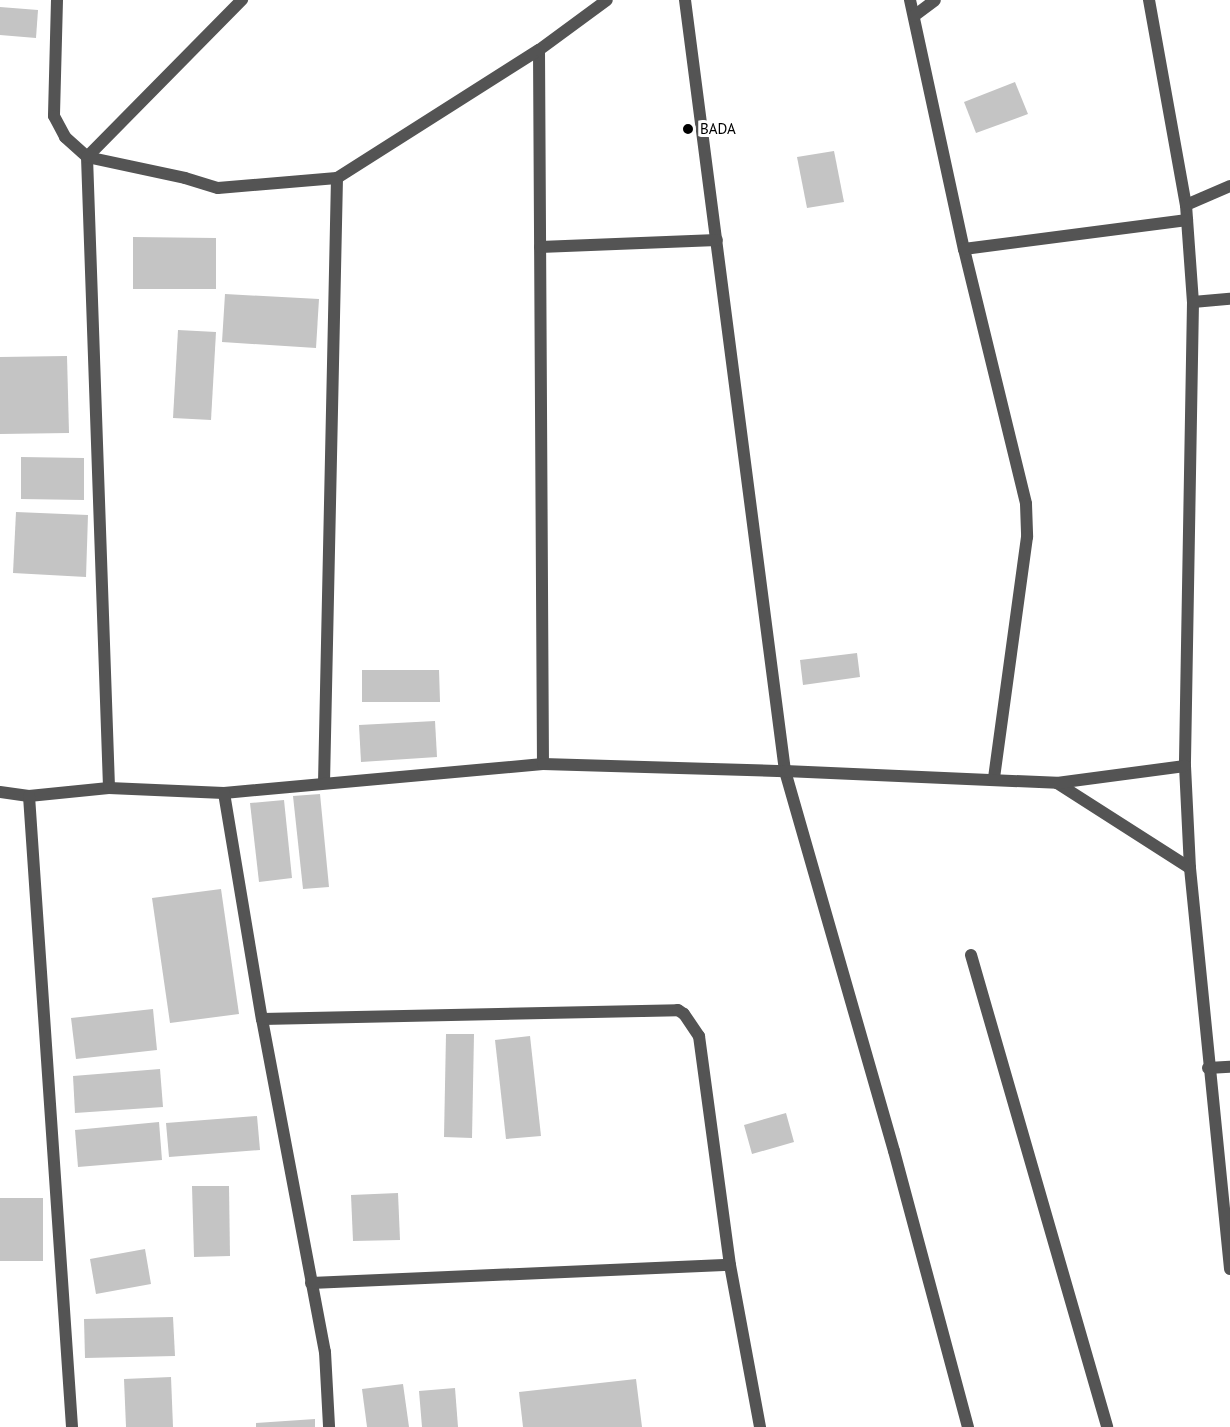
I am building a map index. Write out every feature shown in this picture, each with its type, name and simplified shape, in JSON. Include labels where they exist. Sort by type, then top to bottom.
[{"type":"street","points":[[57,0],[54,116],[65,137],[87,157],[185,178],[218,188],[337,178],[539,50],[607,0]]},
{"type":"street","points":[[109,788],[87,157],[242,0]]},
{"type":"street","points":[[685,0],[785,771],[894,1151],[968,1427]]},
{"type":"street","points":[[910,0],[964,249],[1026,504],[1028,537],[994,779]]},
{"type":"street","points":[[914,16],[935,0]]},
{"type":"street","points":[[1149,0],[1186,205],[1193,302],[1185,766],[1190,868],[1208,1068],[1230,1269]]},
{"type":"street","points":[[539,50],[543,764]]},
{"type":"street","points":[[324,783],[337,178]]},
{"type":"street","points":[[1186,205],[1230,186]]},
{"type":"street","points":[[964,249],[1187,220]]},
{"type":"street","points":[[540,247],[717,240]]},
{"type":"street","points":[[1193,302],[1230,299]]},
{"type":"street","points":[[0,792],[29,796],[109,788],[224,793],[543,764],[785,771],[1057,783],[1185,766]]},
{"type":"street","points":[[1057,783],[1190,868]]},
{"type":"street","points":[[224,793],[262,1019],[325,1352],[329,1427]]},
{"type":"street","points":[[29,796],[72,1427]]},
{"type":"street","points":[[971,955],[1107,1427]]},
{"type":"street","points":[[262,1019],[678,1010],[690,1020],[699,1036],[730,1265],[760,1427]]},
{"type":"street","points":[[1208,1068],[1230,1067]]},
{"type":"street","points":[[311,1283],[730,1265]]},
{"type":"building","points":[[0,7],[38,10],[36,38],[0,35]]},
{"type":"building","points":[[1015,82],[1028,114],[976,133],[964,102]]},
{"type":"building","points":[[834,151],[844,202],[807,208],[797,157]]},
{"type":"building","points":[[133,237],[216,238],[216,289],[133,289]]},
{"type":"building","points":[[225,294],[319,299],[316,348],[222,342]]},
{"type":"building","points":[[178,330],[216,332],[211,420],[173,418]]},
{"type":"building","points":[[67,356],[69,433],[0,434],[0,357]]},
{"type":"building","points":[[21,457],[84,458],[84,500],[21,499]]},
{"type":"building","points":[[16,512],[88,515],[86,577],[13,573]]},
{"type":"building","points":[[857,653],[860,677],[803,685],[800,660]]},
{"type":"building","points":[[362,670],[439,670],[440,702],[362,702]]},
{"type":"building","points":[[435,721],[437,757],[361,762],[359,725]]},
{"type":"building","points":[[320,794],[329,887],[303,889],[293,796]]},
{"type":"building","points":[[284,800],[292,878],[259,882],[250,803]]},
{"type":"building","points":[[221,889],[239,1014],[170,1023],[152,898]]},
{"type":"building","points":[[153,1009],[157,1050],[76,1059],[71,1018]]},
{"type":"building","points":[[446,1034],[474,1034],[472,1138],[444,1137]]},
{"type":"building","points":[[530,1036],[541,1136],[506,1139],[495,1040]]},
{"type":"building","points":[[160,1069],[163,1107],[75,1113],[73,1076]]},
{"type":"building","points":[[786,1113],[794,1142],[752,1154],[744,1125]]},
{"type":"building","points":[[257,1116],[260,1150],[169,1157],[166,1123]]},
{"type":"building","points":[[159,1122],[162,1160],[78,1167],[75,1130]]},
{"type":"building","points":[[192,1186],[229,1186],[230,1256],[194,1257]]},
{"type":"building","points":[[398,1193],[400,1240],[353,1241],[351,1195]]},
{"type":"building","points":[[0,1198],[43,1198],[43,1261],[0,1261]]},
{"type":"building","points":[[145,1249],[151,1284],[96,1294],[90,1259]]},
{"type":"building","points":[[173,1317],[175,1356],[85,1358],[84,1319]]},
{"type":"building","points":[[171,1377],[173,1427],[126,1427],[124,1379]]},
{"type":"building","points":[[636,1379],[642,1427],[523,1427],[519,1392]]},
{"type":"building","points":[[403,1384],[409,1427],[367,1427],[362,1389]]},
{"type":"building","points":[[455,1388],[458,1427],[422,1427],[419,1391]]},
{"type":"building","points":[[315,1419],[315,1427],[256,1427],[256,1423]]},
{"type":"place","name":"BADA","points":[[688,129]]}]
